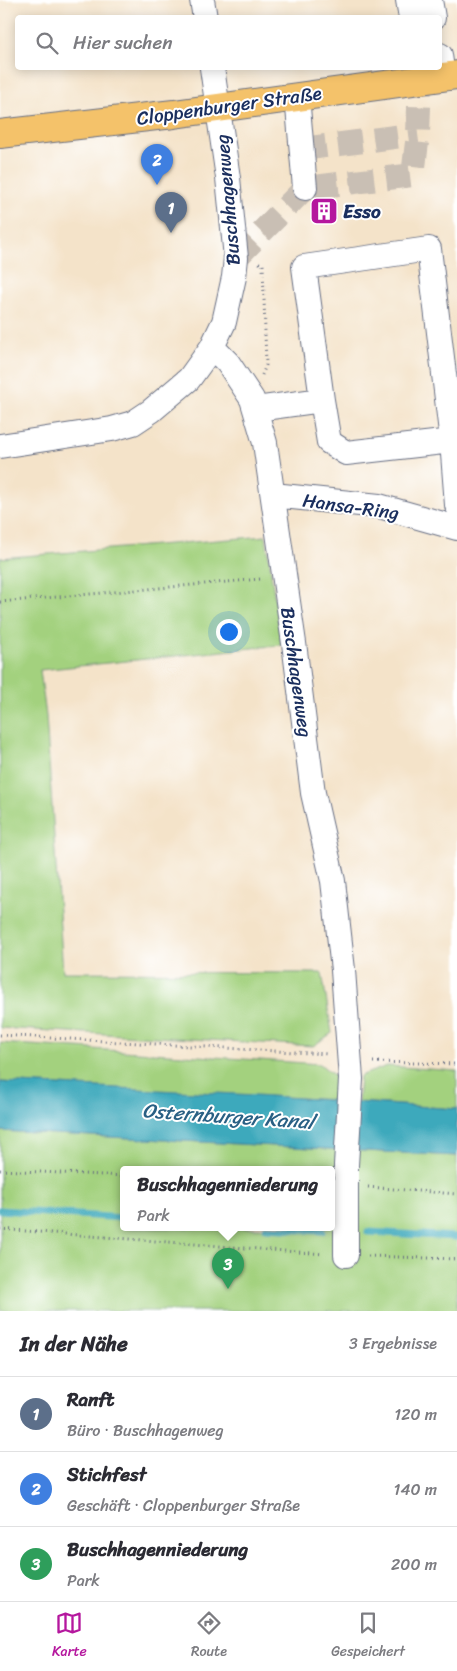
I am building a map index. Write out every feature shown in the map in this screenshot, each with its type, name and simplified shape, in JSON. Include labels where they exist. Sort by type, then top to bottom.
[{"type":"main road","name":"Cloppenburger Straße","points":[[0,134],[218,108],[436,71]]},
{"type":"street","points":[[202,0],[204,15]]},
{"type":"street","points":[[408,0],[410,15]]},
{"type":"street","points":[[430,0],[432,15]]},
{"type":"street","name":"Buschhagenweg","points":[[212,70],[228,178],[236,258],[234,277],[224,322],[212,347],[228,363],[252,399],[265,443],[313,793],[333,881],[343,970],[350,1070],[346,1175],[346,1255]]},
{"type":"street","points":[[297,96],[305,188]]},
{"type":"street","points":[[452,441],[346,454],[328,442],[304,267],[429,249],[452,441],[457,505]]},
{"type":"street","points":[[0,446],[112,429],[133,423],[151,411],[189,379],[212,347]]},
{"type":"street","points":[[256,409],[322,400]]},
{"type":"street","name":"Hansa-Ring","points":[[273,495],[379,506],[457,528]]},
{"type":"path","points":[[236,258],[263,264],[266,365],[260,382]]},
{"type":"path","points":[[0,602],[284,577]]},
{"type":"path","points":[[0,1035],[329,1054],[350,1070],[457,1064]]},
{"type":"path","points":[[0,1170],[120,1176]]},
{"type":"path","points":[[346,1175],[457,1194]]},
{"type":"path","points":[[0,1228],[346,1255],[457,1259]]},
{"type":"green space","points":[[266,536],[281,645],[40,670],[46,716],[63,972],[322,973],[332,1033],[313,1046],[0,1028],[0,558]]},
{"type":"green space","points":[[0,1043],[320,1064],[336,1077],[337,1100],[0,1082]]},
{"type":"green space","points":[[387,1066],[457,1071],[457,1109],[358,1102],[360,1076]]},
{"type":"green space","points":[[0,1131],[457,1156],[457,1311],[0,1311]]},
{"type":"water","name":"Osternburger Kanal","points":[[0,1082],[257,1095],[457,1109],[457,1156],[0,1131]]},
{"type":"waterway","points":[[0,1210],[120,1218]]},
{"type":"waterway","points":[[368,1232],[457,1237]]},
{"type":"tunnel","points":[[236,258],[305,188],[413,175],[418,134],[420,80]]},
{"type":"tunnel","points":[[302,149],[418,134]]},
{"type":"place","name":"Stichfest","points":[[157,185]]},
{"type":"place","name":"Esso","points":[[324,211]]},
{"type":"place","name":"Ranft","points":[[171,233]]},
{"type":"place","name":"Buschhagenniederung","points":[[228,1289]]}]
